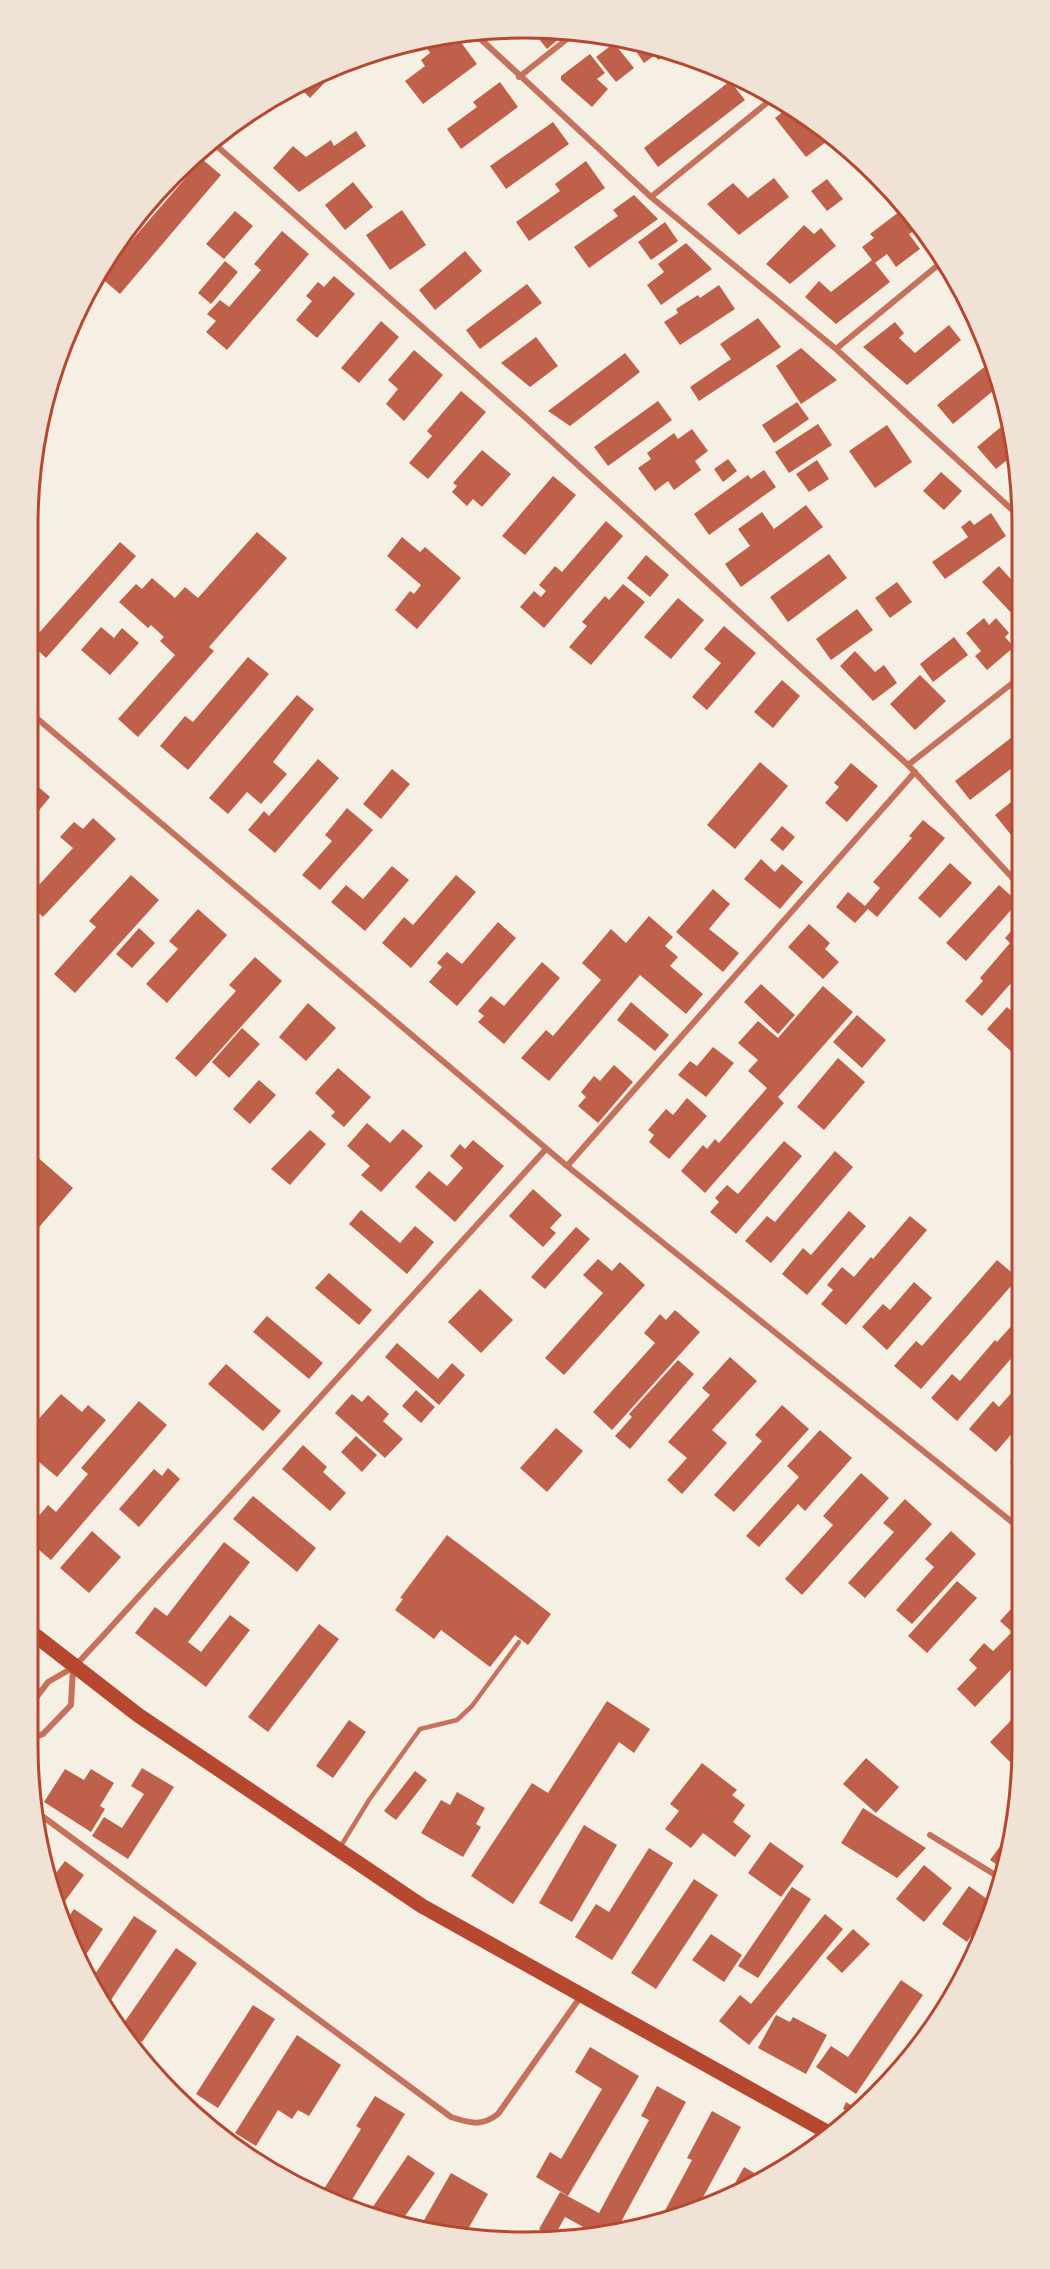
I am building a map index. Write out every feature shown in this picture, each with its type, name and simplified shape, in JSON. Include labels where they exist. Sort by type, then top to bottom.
[{"type":"main road","points":[[38,1638],[138,1715],[422,1906],[823,2130]]},
{"type":"street","points":[[481,40],[651,197],[836,349],[1012,509]]},
{"type":"street","points":[[519,77],[566,40]]},
{"type":"street","points":[[651,197],[768,102]]},
{"type":"street","points":[[218,147],[526,418],[915,771],[1012,877]]},
{"type":"street","points":[[836,349],[937,266]]},
{"type":"street","points":[[908,765],[1012,683]]},
{"type":"street","points":[[38,719],[546,1149],[1012,1522]]},
{"type":"street","points":[[567,1166],[915,771]]},
{"type":"street","points":[[38,1695],[48,1682],[74,1667],[546,1149]]},
{"type":"street","points":[[38,1736],[43,1734],[71,1705],[74,1667]]},
{"type":"street","points":[[43,1817],[451,2116],[473,2124],[488,2122],[498,2115],[582,1995]]},
{"type":"street","points":[[930,1835],[995,1875]]},
{"type":"lane","points":[[338,1851],[369,1800],[420,1729],[457,1720],[472,1706],[519,1642]]},
{"type":"building","points":[[538,38],[559,39],[547,49]]},
{"type":"building","points":[[461,42],[477,64],[423,104],[405,81],[425,66],[421,60],[430,53],[427,48]]},
{"type":"building","points":[[611,46],[617,46],[634,68],[616,82],[596,57]]},
{"type":"building","points":[[636,50],[655,55],[644,63]]},
{"type":"building","points":[[590,54],[605,73],[597,79],[608,89],[592,107],[561,80],[561,76]]},
{"type":"building","points":[[327,80],[310,98],[303,91]]},
{"type":"building","points":[[500,82],[518,107],[461,149],[447,129],[477,107],[473,102]]},
{"type":"building","points":[[728,82],[745,100],[658,167],[644,148]]},
{"type":"building","points":[[783,112],[826,142],[806,157],[775,118]]},
{"type":"building","points":[[553,122],[569,144],[506,189],[490,166]]},
{"type":"building","points":[[356,131],[366,146],[299,192],[273,168],[293,146],[306,157],[331,140],[334,146]]},
{"type":"building","points":[[202,159],[221,175],[120,294],[104,280],[120,253]]},
{"type":"building","points":[[586,161],[605,188],[529,241],[516,222],[560,191],[555,184]]},
{"type":"building","points":[[774,178],[789,197],[739,235],[707,204],[733,183],[748,198]]},
{"type":"building","points":[[827,179],[843,199],[827,211],[811,191]]},
{"type":"building","points":[[353,182],[373,207],[345,230],[325,205]]},
{"type":"building","points":[[634,195],[658,219],[589,268],[574,247],[618,216],[613,210]]},
{"type":"building","points":[[402,210],[426,245],[390,270],[366,235]]},
{"type":"building","points":[[235,211],[253,226],[224,259],[206,244]]},
{"type":"building","points":[[899,212],[914,231],[909,234],[920,249],[896,267],[887,254],[875,263],[890,282],[836,324],[805,297],[819,281],[831,292],[872,260],[862,247],[874,238],[870,234]]},
{"type":"building","points":[[665,222],[678,241],[651,260],[638,242]]},
{"type":"building","points":[[804,225],[814,234],[821,228],[836,246],[790,284],[766,264]]},
{"type":"building","points":[[282,231],[309,254],[227,350],[206,332],[216,321],[207,314],[220,300],[229,307],[261,270],[254,264]]},
{"type":"building","points":[[686,243],[712,269],[661,305],[647,285],[664,272],[658,264]]},
{"type":"building","points":[[465,251],[482,271],[435,310],[419,290]]},
{"type":"building","points":[[225,261],[238,272],[211,304],[198,293]]},
{"type":"building","points":[[334,276],[355,294],[317,338],[296,320],[312,301],[306,296],[318,282],[324,287]]},
{"type":"building","points":[[527,284],[542,303],[480,349],[466,330]]},
{"type":"building","points":[[719,285],[735,309],[680,345],[664,322],[678,313],[676,309],[698,295],[700,298]]},
{"type":"building","points":[[758,318],[781,347],[699,401],[690,387],[731,359],[720,344]]},
{"type":"building","points":[[381,321],[399,337],[359,383],[341,368]]},
{"type":"building","points":[[895,322],[904,333],[899,338],[915,353],[949,325],[961,340],[907,385],[863,347]]},
{"type":"building","points":[[536,337],[558,366],[530,387],[501,363]]},
{"type":"building","points":[[801,348],[837,380],[801,404],[776,366]]},
{"type":"building","points":[[414,350],[443,375],[404,421],[386,404],[398,389],[388,380]]},
{"type":"building","points":[[625,353],[640,372],[570,426],[548,411]]},
{"type":"building","points":[[986,366],[994,391],[953,424],[937,405]]},
{"type":"building","points":[[461,391],[486,412],[428,479],[409,463],[432,436],[427,431]]},
{"type":"building","points":[[658,401],[672,420],[608,466],[594,447]]},
{"type":"building","points":[[797,402],[809,419],[774,443],[762,425]]},
{"type":"building","points":[[818,424],[832,445],[789,473],[775,452]]},
{"type":"building","points":[[887,425],[912,462],[875,488],[849,451]]},
{"type":"building","points":[[1002,426],[1008,459],[996,469],[977,447]]},
{"type":"building","points":[[692,429],[708,451],[695,461],[701,470],[674,490],[668,481],[655,491],[638,468],[651,459],[647,453],[674,433],[678,439]]},
{"type":"building","points":[[482,450],[511,474],[482,507],[473,499],[467,506],[452,492],[457,486],[453,483]]},
{"type":"building","points":[[728,459],[737,471],[723,482],[714,469]]},
{"type":"building","points":[[817,460],[829,479],[809,492],[796,474]]},
{"type":"building","points":[[764,470],[776,487],[709,535],[694,514],[748,475],[751,479]]},
{"type":"building","points":[[941,472],[962,491],[944,510],[923,491]]},
{"type":"building","points":[[553,476],[576,495],[525,555],[502,536]]},
{"type":"building","points":[[806,505],[823,527],[741,587],[725,564],[750,546],[738,529],[762,512],[774,529]]},
{"type":"building","points":[[991,513],[1006,536],[945,579],[932,562],[968,537],[961,527],[970,520],[974,525]]},
{"type":"building","points":[[606,521],[623,536],[544,628],[520,607],[534,591],[541,597],[546,591],[539,585],[555,566],[562,572]]},
{"type":"building","points":[[257,532],[287,558],[209,647],[214,651],[138,737],[118,719],[175,655],[160,641],[164,637],[151,625],[148,628],[119,602],[136,584],[142,589],[152,578],[175,598],[185,587],[198,598]]},
{"type":"building","points":[[402,537],[420,552],[425,547],[461,578],[417,629],[395,610],[410,591],[414,594],[421,585],[387,556]]},
{"type":"building","points":[[120,542],[136,556],[46,658],[38,650],[38,634]]},
{"type":"building","points":[[829,554],[847,578],[788,622],[770,597]]},
{"type":"building","points":[[646,555],[669,575],[650,597],[627,578]]},
{"type":"building","points":[[999,566],[1012,580],[1012,614],[982,582]]},
{"type":"building","points":[[897,582],[912,602],[890,618],[875,598]]},
{"type":"building","points":[[623,584],[645,602],[591,665],[569,647],[587,626],[582,622],[605,596],[609,600]]},
{"type":"building","points":[[678,598],[704,620],[671,659],[644,637]]},
{"type":"building","points":[[857,609],[873,630],[831,660],[816,639]]},
{"type":"building","points":[[984,618],[989,625],[996,618],[1009,633],[1005,637],[1012,645],[1012,649],[987,670],[975,656],[981,651],[966,633]]},
{"type":"building","points":[[724,626],[756,653],[707,710],[692,697],[721,663],[704,649]]},
{"type":"building","points":[[101,627],[114,638],[122,628],[139,643],[110,675],[81,650]]},
{"type":"building","points":[[954,637],[968,655],[933,682],[920,664]]},
{"type":"building","points":[[855,651],[875,672],[884,665],[897,683],[873,701],[840,666]]},
{"type":"building","points":[[248,657],[269,674],[188,770],[160,746],[185,716],[193,722]]},
{"type":"building","points":[[920,675],[946,701],[915,730],[890,704]]},
{"type":"building","points":[[782,680],[800,696],[773,728],[754,712]]},
{"type":"building","points":[[297,695],[314,709],[273,762],[287,774],[261,804],[247,792],[228,814],[209,798]]},
{"type":"building","points":[[1012,737],[1012,768],[970,800],[955,781]]},
{"type":"building","points":[[318,759],[339,778],[275,853],[248,830],[264,811],[269,816]]},
{"type":"building","points":[[760,762],[788,786],[735,849],[707,825]]},
{"type":"building","points":[[851,763],[878,786],[847,822],[825,803],[839,787],[834,783]]},
{"type":"building","points":[[392,769],[410,784],[381,819],[363,804]]},
{"type":"building","points":[[38,787],[50,797],[38,812]]},
{"type":"building","points":[[1012,801],[1012,836],[995,815]]},
{"type":"building","points":[[347,808],[373,830],[320,890],[302,875],[332,841],[325,835]]},
{"type":"building","points":[[93,818],[116,839],[43,917],[38,912],[38,886],[73,848],[60,837],[74,822],[83,829]]},
{"type":"building","points":[[923,820],[945,838],[877,917],[868,909],[855,923],[836,907],[848,892],[865,906],[880,888],[873,882],[912,838],[909,836]]},
{"type":"building","points":[[782,826],[795,837],[783,851],[770,840]]},
{"type":"building","points":[[761,859],[775,872],[782,864],[803,882],[780,909],[744,879]]},
{"type":"building","points":[[950,863],[972,883],[940,918],[918,898]]},
{"type":"building","points":[[392,866],[409,880],[365,931],[331,902],[346,885],[363,899]]},
{"type":"building","points":[[131,875],[159,900],[75,993],[54,974],[96,927],[89,921]]},
{"type":"building","points":[[456,875],[476,892],[411,968],[382,943],[404,917],[413,925]]},
{"type":"building","points":[[999,885],[1012,897],[1012,909],[966,961],[946,943]]},
{"type":"building","points":[[713,889],[730,904],[709,929],[739,953],[723,972],[676,932]]},
{"type":"building","points":[[198,909],[227,935],[167,1003],[146,984],[178,949],[169,941]]},
{"type":"building","points":[[649,916],[673,937],[665,946],[678,957],[670,966],[703,994],[686,1014],[640,975],[549,1081],[521,1058],[546,1030],[553,1036],[601,980],[582,963],[611,929],[626,943]]},
{"type":"building","points":[[498,922],[516,938],[457,1006],[429,982],[442,967],[437,963],[447,952],[462,964]]},
{"type":"building","points":[[809,924],[830,943],[825,949],[839,962],[823,979],[788,947]]},
{"type":"building","points":[[139,928],[155,943],[132,968],[116,954]]},
{"type":"building","points":[[1012,930],[1012,982],[982,1016],[965,1001],[983,981],[980,978],[1010,943],[1005,938]]},
{"type":"building","points":[[255,957],[282,981],[196,1077],[175,1058],[236,991],[229,985]]},
{"type":"building","points":[[542,962],[560,978],[504,1044],[478,1022],[484,1016],[478,1011],[491,996],[504,1006]]},
{"type":"building","points":[[761,984],[795,1015],[778,1034],[744,1002]]},
{"type":"building","points":[[823,986],[853,1012],[778,1097],[784,1103],[705,1193],[681,1171],[703,1145],[707,1149],[715,1139],[719,1143],[767,1088],[748,1071],[758,1060],[738,1043],[758,1021],[778,1038]]},
{"type":"building","points":[[631,1002],[669,1035],[655,1051],[617,1020]]},
{"type":"building","points":[[308,1003],[336,1028],[306,1061],[279,1037]]},
{"type":"building","points":[[1007,1007],[1012,1011],[1012,1052],[987,1029]]},
{"type":"building","points":[[857,1015],[886,1040],[862,1068],[833,1042]]},
{"type":"building","points":[[242,1028],[260,1044],[229,1078],[212,1062]]},
{"type":"building","points":[[713,1047],[734,1063],[706,1097],[678,1075],[690,1061],[697,1066]]},
{"type":"building","points":[[838,1058],[865,1082],[824,1130],[797,1107]]},
{"type":"building","points":[[614,1065],[633,1082],[598,1123],[578,1106],[586,1097],[581,1092],[594,1076],[600,1081]]},
{"type":"building","points":[[338,1068],[371,1097],[344,1127],[331,1116],[335,1112],[315,1093]]},
{"type":"building","points":[[259,1080],[276,1095],[250,1124],[233,1109]]},
{"type":"building","points":[[687,1098],[707,1116],[669,1159],[649,1142],[654,1135],[648,1130],[666,1109],[673,1115]]},
{"type":"building","points":[[367,1123],[390,1143],[403,1129],[423,1146],[381,1192],[361,1175],[370,1166],[347,1146]]},
{"type":"building","points":[[310,1130],[326,1144],[290,1185],[271,1169]]},
{"type":"building","points":[[473,1140],[504,1166],[455,1222],[415,1187],[429,1171],[447,1186],[463,1168],[450,1156],[460,1144],[465,1149]]},
{"type":"building","points":[[784,1141],[802,1156],[736,1234],[710,1212],[719,1202],[715,1198],[727,1185],[738,1194]]},
{"type":"building","points":[[835,1151],[853,1167],[771,1263],[745,1241],[767,1216],[775,1222]]},
{"type":"building","points":[[38,1158],[73,1188],[38,1228]]},
{"type":"building","points":[[533,1189],[562,1215],[550,1228],[556,1233],[543,1247],[509,1216]]},
{"type":"building","points":[[361,1210],[400,1243],[415,1226],[434,1242],[407,1274],[349,1224]]},
{"type":"building","points":[[849,1211],[866,1226],[807,1295],[782,1274],[803,1248],[811,1255]]},
{"type":"building","points":[[910,1216],[927,1230],[846,1325],[821,1304],[833,1290],[827,1285],[842,1267],[854,1277],[871,1257],[873,1259]]},
{"type":"building","points":[[576,1227],[590,1239],[545,1289],[531,1277]]},
{"type":"building","points":[[598,1259],[612,1271],[620,1262],[645,1285],[564,1375],[545,1358],[603,1293],[583,1275]]},
{"type":"building","points":[[997,1260],[1012,1273],[1012,1285],[921,1389],[894,1366],[916,1341],[922,1346]]},
{"type":"building","points":[[329,1273],[372,1310],[359,1325],[315,1288]]},
{"type":"building","points":[[914,1282],[932,1298],[887,1350],[862,1327],[883,1304],[890,1310]]},
{"type":"building","points":[[480,1289],[513,1320],[481,1353],[448,1322]]},
{"type":"building","points":[[675,1310],[700,1332],[612,1430],[593,1412],[655,1343],[644,1333],[660,1314],[666,1320]]},
{"type":"building","points":[[267,1316],[323,1363],[309,1379],[253,1332]]},
{"type":"building","points":[[1012,1325],[1012,1358],[957,1421],[931,1398],[952,1374],[960,1381],[995,1340],[997,1342]]},
{"type":"building","points":[[397,1343],[438,1379],[452,1363],[465,1375],[439,1405],[385,1357]]},
{"type":"building","points":[[730,1357],[757,1381],[712,1430],[727,1443],[682,1494],[667,1480],[687,1458],[668,1442],[710,1395],[702,1388]]},
{"type":"building","points":[[678,1360],[694,1374],[630,1449],[615,1436],[632,1417],[629,1414]]},
{"type":"building","points":[[226,1364],[281,1411],[263,1431],[208,1384]]},
{"type":"building","points":[[416,1390],[435,1407],[421,1423],[402,1406]]},
{"type":"building","points":[[1012,1392],[1012,1434],[996,1452],[969,1429],[993,1401],[999,1407]]},
{"type":"building","points":[[61,1394],[82,1412],[88,1405],[106,1420],[57,1477],[38,1463],[38,1420]]},
{"type":"building","points":[[352,1394],[362,1402],[368,1395],[389,1414],[383,1421],[403,1439],[385,1458],[335,1413]]},
{"type":"building","points":[[139,1401],[167,1425],[51,1560],[38,1549],[38,1517],[48,1505],[56,1512],[88,1474],[81,1468]]},
{"type":"building","points":[[782,1405],[809,1429],[734,1512],[714,1495],[762,1441],[755,1435]]},
{"type":"building","points":[[556,1428],[583,1451],[547,1492],[520,1468]]},
{"type":"building","points":[[820,1430],[852,1458],[805,1511],[798,1504],[759,1547],[746,1536],[799,1477],[787,1466]]},
{"type":"building","points":[[356,1436],[377,1455],[362,1472],[341,1452]]},
{"type":"building","points":[[303,1445],[327,1467],[323,1472],[346,1493],[330,1511],[282,1469]]},
{"type":"building","points":[[168,1468],[180,1479],[139,1527],[119,1509],[154,1469],[162,1476]]},
{"type":"building","points":[[861,1473],[889,1498],[802,1595],[785,1579],[833,1525],[823,1516]]},
{"type":"building","points":[[253,1496],[316,1548],[297,1572],[233,1519]]},
{"type":"building","points":[[905,1499],[932,1524],[865,1598],[848,1583],[894,1532],[883,1523]]},
{"type":"building","points":[[92,1531],[121,1557],[89,1593],[60,1568]]},
{"type":"building","points":[[951,1531],[976,1554],[912,1624],[896,1610],[934,1567],[925,1559]]},
{"type":"building","points":[[447,1535],[551,1614],[528,1645],[515,1635],[490,1667],[441,1630],[434,1639],[395,1610],[403,1599],[400,1598]]},
{"type":"building","points":[[224,1542],[250,1562],[188,1642],[201,1652],[230,1615],[250,1630],[206,1687],[135,1633],[155,1607],[167,1616]]},
{"type":"building","points":[[957,1581],[977,1598],[927,1653],[908,1636]]},
{"type":"building","points":[[1012,1608],[1012,1632],[1000,1621]]},
{"type":"building","points":[[319,1624],[339,1639],[268,1732],[248,1717]]},
{"type":"building","points":[[1012,1632],[1012,1668],[975,1707],[957,1689],[977,1668],[969,1660],[984,1643],[993,1651]]},
{"type":"building","points":[[607,1701],[650,1729],[634,1753],[619,1742],[513,1904],[471,1876],[532,1783],[548,1793]]},
{"type":"building","points":[[1012,1719],[1011,1761],[1010,1762],[990,1742]]},
{"type":"building","points":[[349,1720],[366,1732],[333,1778],[316,1766]]},
{"type":"building","points":[[866,1758],[899,1787],[876,1813],[843,1784]]},
{"type":"building","points":[[702,1763],[737,1790],[732,1795],[745,1805],[733,1822],[751,1836],[735,1857],[703,1833],[691,1848],[665,1829],[679,1811],[670,1804]]},
{"type":"building","points":[[142,1768],[174,1787],[128,1859],[92,1836],[104,1817],[122,1828],[144,1794],[131,1786]]},
{"type":"building","points":[[65,1769],[84,1780],[91,1769],[114,1783],[100,1806],[105,1809],[91,1832],[44,1802]]},
{"type":"building","points":[[415,1771],[427,1780],[396,1820],[384,1811]]},
{"type":"building","points":[[457,1792],[485,1808],[476,1824],[481,1827],[463,1857],[421,1833],[441,1800],[450,1805]]},
{"type":"building","points":[[863,1808],[926,1848],[897,1878],[841,1843]]},
{"type":"building","points":[[584,1825],[617,1845],[572,1922],[539,1903]]},
{"type":"building","points":[[770,1842],[804,1866],[781,1897],[748,1873]]},
{"type":"building","points":[[1002,1844],[997,1865],[990,1860]]},
{"type":"building","points":[[649,1848],[673,1863],[612,1960],[575,1937],[596,1904],[609,1912]]},
{"type":"building","points":[[65,1861],[84,1875],[64,1903],[63,1901],[55,1874]]},
{"type":"building","points":[[924,1865],[952,1888],[924,1922],[896,1899]]},
{"type":"building","points":[[694,1879],[718,1895],[656,1989],[631,1973]]},
{"type":"building","points":[[969,1886],[987,1899],[975,1930],[967,1942],[942,1924]]},
{"type":"building","points":[[792,1887],[811,1899],[758,1978],[738,1966]]},
{"type":"building","points":[[74,1909],[103,1929],[86,1955],[75,1931],[69,1916]]},
{"type":"building","points":[[825,1914],[843,1929],[749,2045],[719,2021],[740,1995],[751,2004]]},
{"type":"building","points":[[134,1916],[157,1931],[111,2000],[95,1974]]},
{"type":"building","points":[[853,1929],[870,1944],[842,1973],[826,1958]]},
{"type":"building","points":[[711,1934],[742,1955],[724,1982],[692,1960]]},
{"type":"building","points":[[176,1948],[197,1963],[142,2042],[135,2037],[125,2022]]},
{"type":"building","points":[[901,1980],[923,1995],[856,2094],[816,2067],[831,2046],[848,2057]]},
{"type":"building","points":[[253,2005],[275,2019],[218,2108],[196,2094]]},
{"type":"building","points":[[776,2015],[790,2022],[793,2017],[827,2035],[806,2074],[758,2048]]},
{"type":"building","points":[[297,2035],[341,2065],[309,2116],[298,2110],[292,2119],[278,2110],[256,2146],[235,2133]]},
{"type":"building","points":[[590,2047],[639,2076],[568,2196],[536,2177],[550,2152],[561,2159],[602,2089],[575,2072]]},
{"type":"building","points":[[657,2086],[686,2102],[621,2222],[584,2227],[565,2217],[558,2230],[539,2229],[560,2192],[599,2213],[649,2120],[641,2116]]},
{"type":"building","points":[[375,2096],[405,2114],[352,2200],[325,2188],[361,2129],[356,2126]]},
{"type":"building","points":[[846,2102],[852,2106],[846,2111],[843,2109]]},
{"type":"building","points":[[712,2111],[741,2127],[703,2198],[665,2211],[692,2160],[687,2158]]},
{"type":"building","points":[[408,2155],[435,2173],[405,2216],[373,2207]]},
{"type":"building","points":[[744,2167],[755,2173],[741,2181],[735,2184]]},
{"type":"building","points":[[451,2173],[488,2194],[469,2228],[424,2221]]}]
